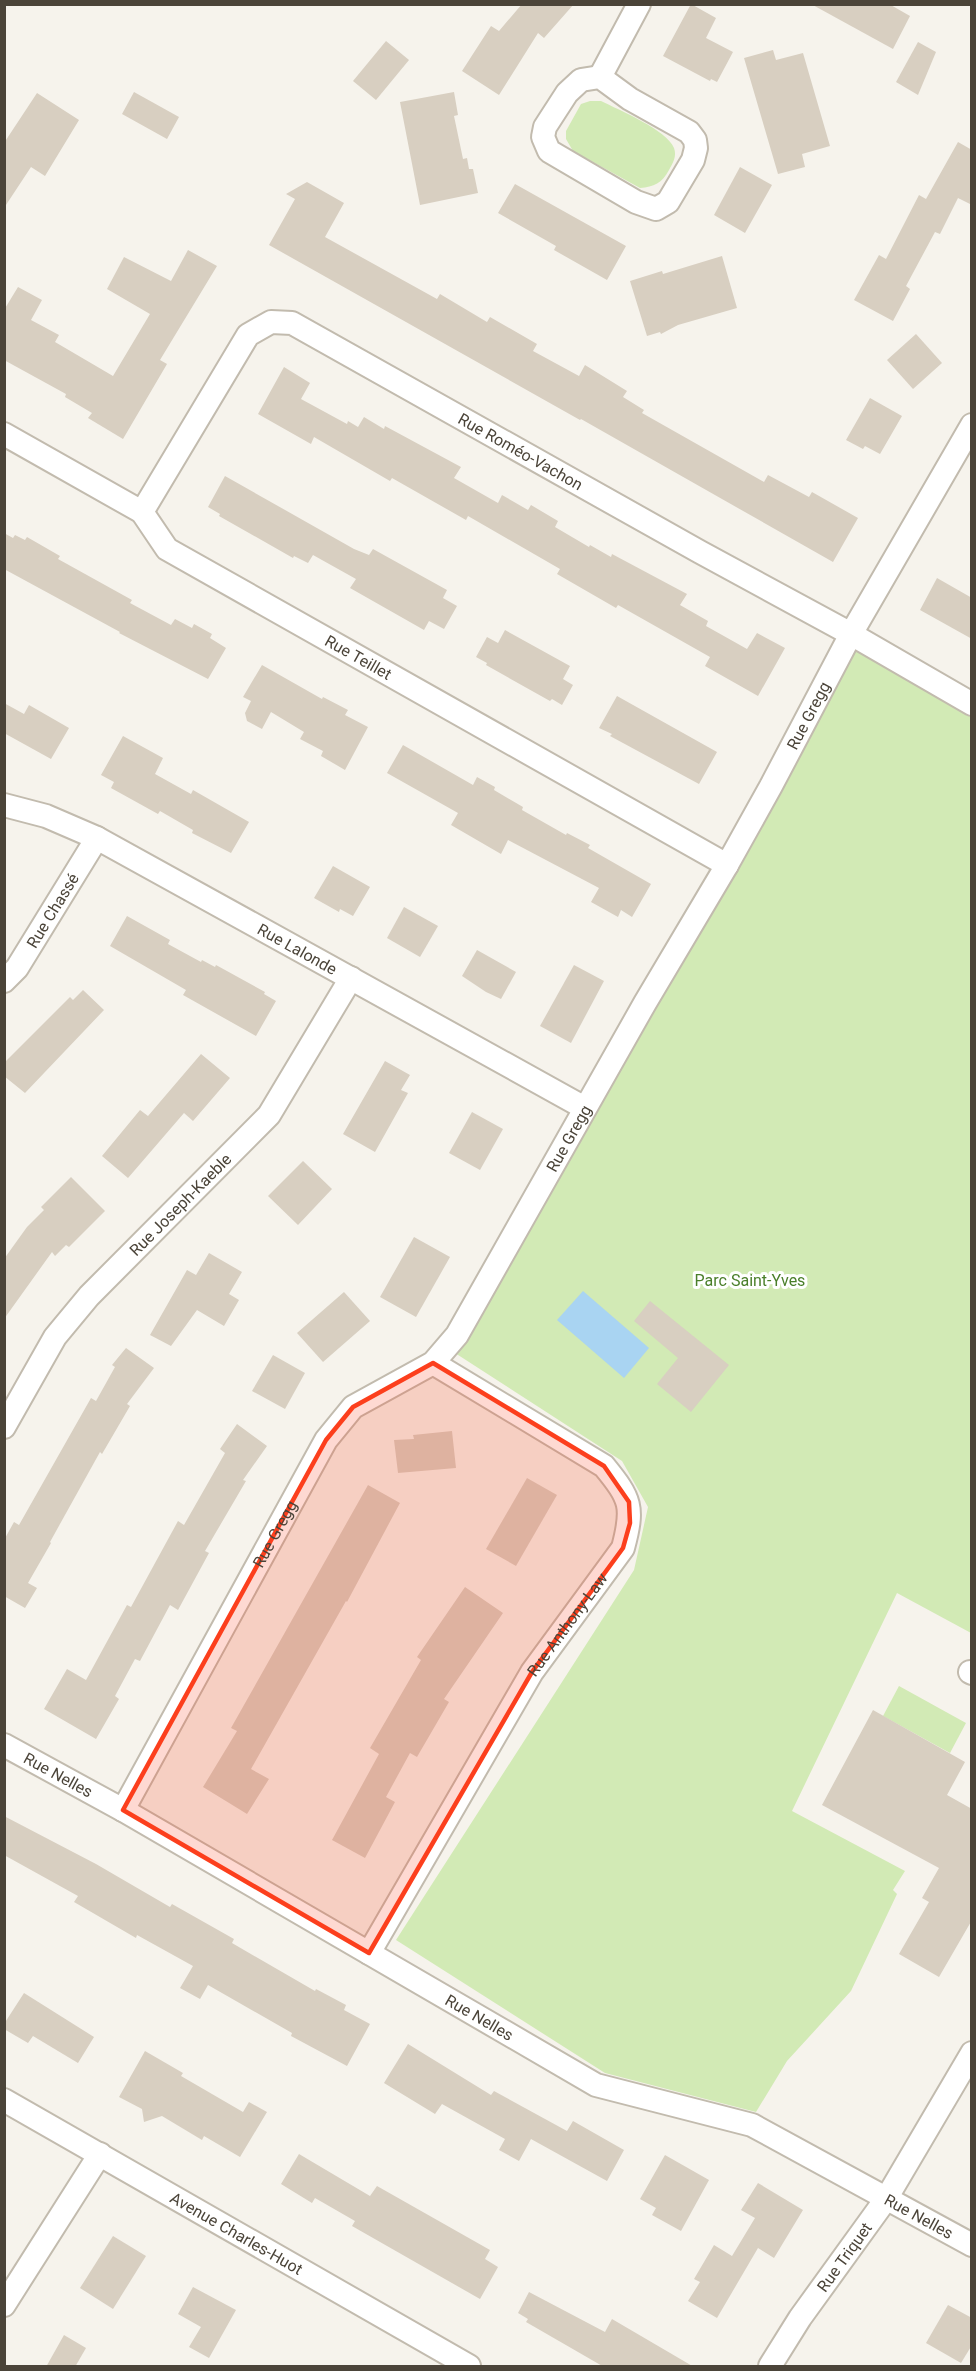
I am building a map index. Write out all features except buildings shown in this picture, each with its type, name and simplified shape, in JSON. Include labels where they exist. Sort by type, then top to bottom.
[{"type":"street","points":[[600,76],[630,99],[689,132],[695,140],[693,160],[668,202],[656,209],[636,202],[549,151],[543,137],[545,127],[567,93],[581,80],[600,76],[639,4]]},
{"type":"street","name":"Rue Roméo-Vachon","points":[[141,512],[248,335],[271,322],[292,323],[689,547],[851,634],[972,704]]},
{"type":"street","name":"Rue Gregg","points":[[123,1810],[326,1440],[353,1407],[433,1363],[457,1335],[645,1003],[727,865],[851,634],[972,425]]},
{"type":"street","name":"Rue Teillet","points":[[4,434],[141,512],[166,549],[727,865]]},
{"type":"street","name":"Rue Lalonde","points":[[4,805],[46,816],[97,838],[585,1108]]},
{"type":"street","name":"Rue Chassé","points":[[4,981],[17,968],[97,838]]},
{"type":"street","name":"Rue Joseph-Kaeble","points":[[4,1427],[55,1337],[90,1296],[269,1115],[351,978]]},
{"type":"street","name":"Rue Anthony-Law","points":[[369,1953],[532,1672],[623,1548],[630,1523],[629,1502],[604,1466],[433,1363]]},
{"type":"street","name":"Rue Nelles","points":[[4,1745],[123,1810],[596,2085],[752,2125],[972,2245]]},
{"type":"street","name":"Rue Triquet","points":[[770,2367],[800,2318],[886,2199],[972,2053]]},
{"type":"street","name":"Avenue Charles-Huot","points":[[4,2100],[469,2367]]},
{"type":"street","points":[[4,2305],[100,2154]]},
{"type":"highlighted area","points":[[433,1363],[604,1466],[629,1502],[630,1523],[623,1548],[532,1672],[369,1953],[123,1810],[326,1440],[353,1407]]},
{"type":"green space","points":[[601,101],[630,115],[670,141],[675,157],[669,170],[660,181],[649,187],[640,188],[573,151],[566,139],[566,131],[581,104]]},
{"type":"green space","name":"Parc Saint-Yves","points":[[856,644],[972,709],[971,1633],[897,1593],[792,1811],[905,1871],[893,1890],[897,1894],[851,1991],[787,2061],[756,2112],[605,2073],[396,1940],[634,1570],[648,1507],[622,1461],[455,1353]]},
{"type":"green space","points":[[899,1686],[966,1723],[950,1753],[883,1716]]},
{"type":"water","points":[[583,1291],[649,1348],[624,1378],[557,1320]]}]
